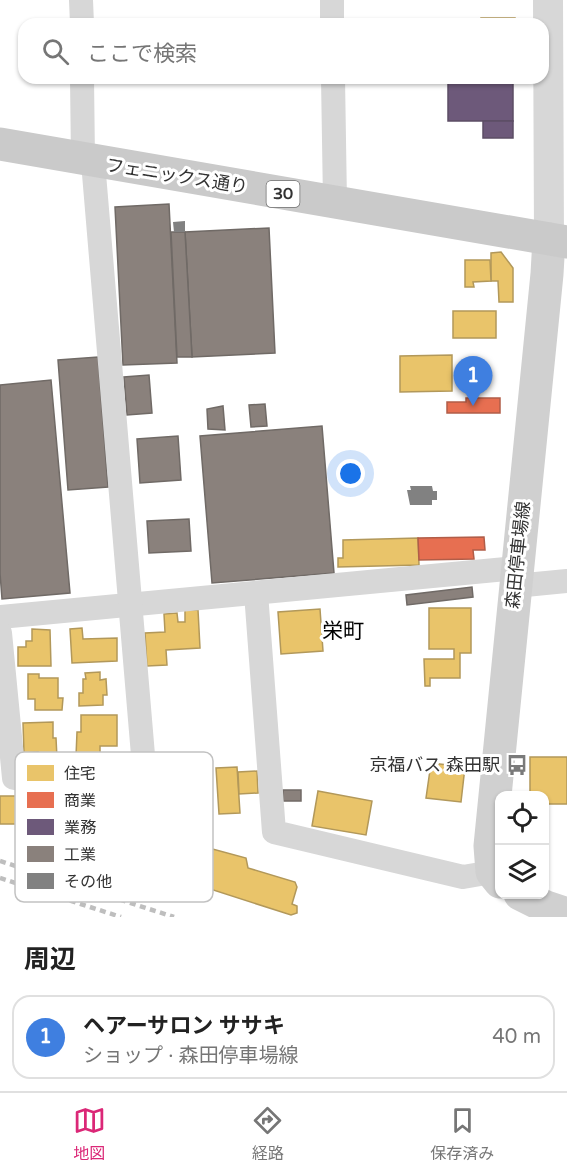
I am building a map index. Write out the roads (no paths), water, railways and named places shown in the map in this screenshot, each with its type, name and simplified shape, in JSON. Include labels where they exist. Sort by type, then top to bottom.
[{"type":"main road","name":"フェニックス通り","points":[[0,144],[88,161],[558,240]]},
{"type":"main road","name":"森田停車場線","points":[[495,872],[490,846],[516,577],[558,240]]},
{"type":"main road","points":[[530,899],[567,914]]},
{"type":"street","points":[[81,0],[82,18]]},
{"type":"street","points":[[332,0],[332,18]]},
{"type":"street","points":[[548,0],[558,137],[558,240]]},
{"type":"street","points":[[82,84],[143,752]]},
{"type":"street","points":[[333,84],[335,202]]},
{"type":"street","points":[[0,617],[256,592],[516,577],[567,581]]},
{"type":"street","points":[[256,592],[274,832],[463,877],[495,877]]},
{"type":"street","points":[[0,633],[15,778]]},
{"type":"railway","points":[[0,861],[15,866]]},
{"type":"railway","points":[[0,878],[15,883]]},
{"type":"railway","points":[[74,902],[121,917]]},
{"type":"railway","points":[[127,902],[174,917]]},
{"type":"place","name":"ヘアーサロン ササキ","points":[[473,406]]},
{"type":"place","name":"京福バス 森田駅","points":[[517,765]]},
{"type":"district","name":"栄町","points":[[343,631]]}]
